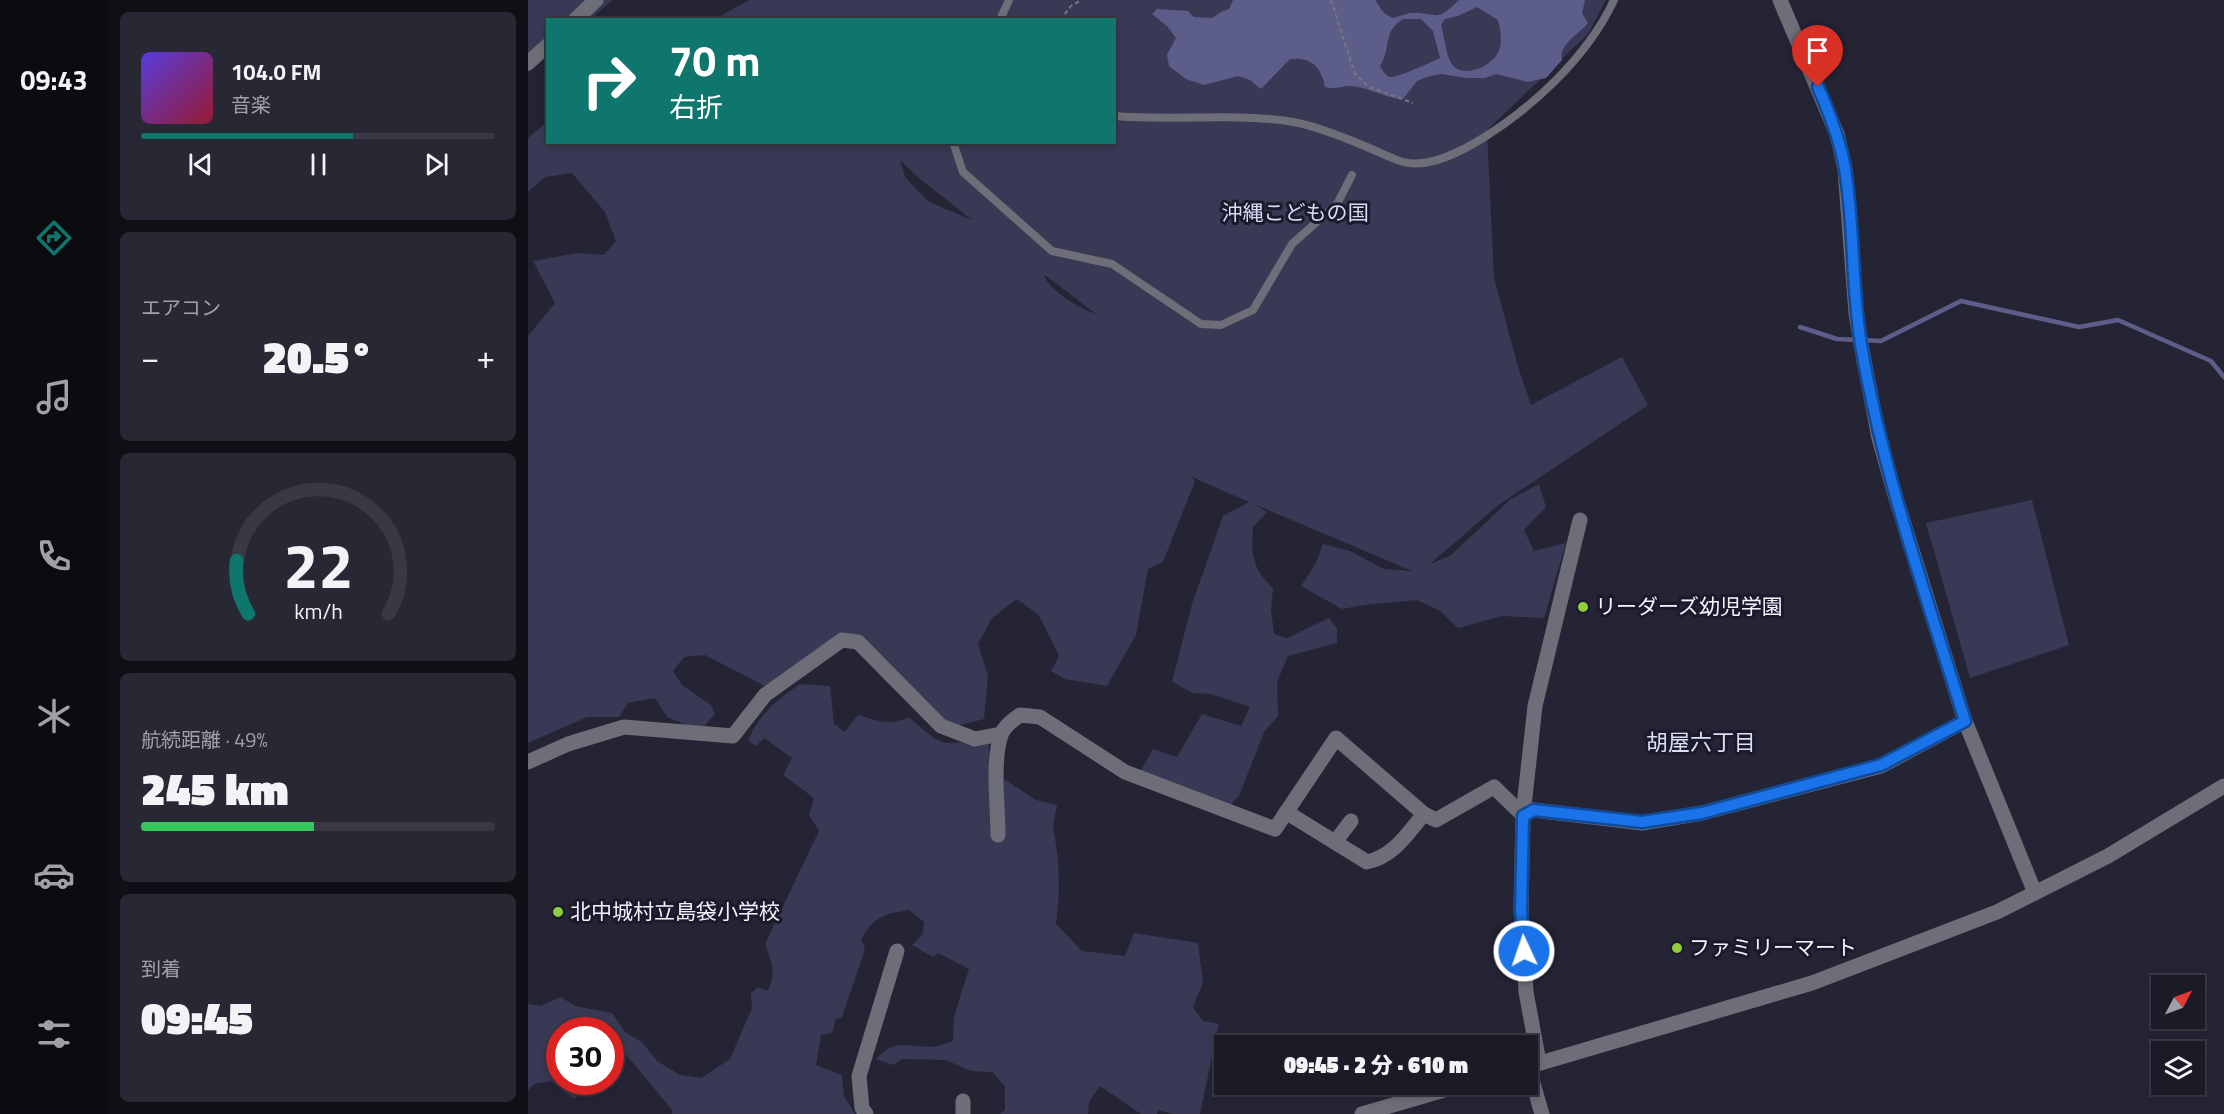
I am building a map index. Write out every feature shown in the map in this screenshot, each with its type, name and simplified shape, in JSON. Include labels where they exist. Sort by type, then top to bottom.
[{"type":"street","points":[[577,18],[596,0]]},
{"type":"street","points":[[1780,0],[1837,134],[1845,169],[1862,350],[1880,438],[1895,495],[1965,721],[2035,893]]},
{"type":"street","points":[[528,63],[546,47]]},
{"type":"street","points":[[1529,1035],[1521,910],[1523,816],[1534,706],[1580,520]]},
{"type":"street","points":[[528,762],[568,744],[624,727],[733,736],[765,695],[842,640],[858,642],[941,726],[975,739],[1001,734]]},
{"type":"street","points":[[998,835],[997,758],[1001,734],[1009,723],[1020,715],[1040,717],[1125,772],[1275,830],[1336,738],[1424,814],[1436,820],[1494,788],[1523,816]]},
{"type":"street","points":[[1523,816],[1534,810],[1642,822],[1702,813],[1881,765],[1965,721]]},
{"type":"street","points":[[1538,1063],[1812,982],[1997,912],[2108,856],[2224,786]]},
{"type":"street","points":[[1286,812],[1367,862],[1378,860],[1397,847],[1424,814]]},
{"type":"street","points":[[1335,842],[1351,821]]},
{"type":"street","points":[[866,1114],[862,1108],[859,1076],[897,951]]},
{"type":"street","points":[[1362,1114],[1427,1095]]},
{"type":"street","points":[[1538,1095],[1542,1114]]},
{"type":"lane","points":[[1001,18],[1009,0]]},
{"type":"lane","points":[[1116,116],[1146,119],[1236,116],[1290,121],[1353,141],[1404,162],[1421,164],[1437,161],[1470,146],[1518,113],[1555,81],[1582,50],[1606,16],[1614,0]]},
{"type":"lane","points":[[954,144],[963,172],[1052,251],[1112,264],[1201,324],[1221,326],[1253,310],[1292,244],[1337,204],[1352,175]]},
{"type":"path","points":[[1062,18],[1071,6],[1082,0]]},
{"type":"path","points":[[1331,0],[1354,74],[1369,87],[1413,104]]},
{"type":"green space","points":[[528,0],[613,0],[591,18],[546,18],[546,57],[528,73]]},
{"type":"green space","name":"沖縄こどもの国","points":[[749,0],[1606,0],[1588,34],[1487,130],[1494,278],[1531,405],[1622,357],[1648,405],[1497,506],[1430,564],[1450,556],[1511,499],[1539,484],[1546,507],[1524,530],[1534,551],[1566,543],[1544,618],[1502,616],[1458,628],[1440,611],[1417,600],[1342,609],[1301,586],[1315,565],[1323,544],[1350,551],[1384,569],[1412,571],[1254,504],[1267,512],[1253,527],[1252,545],[1257,567],[1273,588],[1271,609],[1274,634],[1287,638],[1329,618],[1337,629],[1337,643],[1288,656],[1277,682],[1278,716],[1264,732],[1239,796],[1229,807],[1140,772],[1153,749],[1177,757],[1202,714],[1241,726],[1250,707],[1211,694],[1193,693],[1172,682],[1192,604],[1223,516],[1249,502],[1192,477],[1195,481],[1163,562],[1148,569],[1136,635],[1107,686],[1065,679],[1051,671],[1059,656],[1039,615],[1017,599],[992,618],[978,644],[988,676],[984,719],[944,729],[843,634],[767,687],[705,655],[684,657],[673,671],[682,685],[711,705],[715,714],[700,731],[667,717],[655,698],[628,703],[619,717],[587,717],[528,743],[528,336],[555,303],[533,261],[578,253],[604,255],[616,241],[605,212],[572,173],[545,177],[528,192],[528,138],[546,123],[546,144],[1116,144],[1116,18],[717,18]],"holes":[[[900,160],[972,220],[929,202],[905,177]],[[1045,275],[1096,314],[1074,304],[1059,293],[1047,281]]]},
{"type":"green space","points":[[2032,500],[2069,645],[1970,678],[1926,523]]},
{"type":"green space","points":[[800,684],[830,686],[834,724],[845,732],[858,715],[890,722],[909,717],[930,735],[946,743],[963,742],[988,733],[994,840],[1003,838],[1004,779],[1036,800],[1057,805],[1053,826],[1058,858],[1059,893],[1056,924],[1082,951],[1125,956],[1134,933],[1198,943],[1203,983],[1193,1007],[1203,1021],[1219,1024],[1217,1035],[1214,1035],[1214,1048],[1200,1114],[1173,1114],[1158,1110],[1157,1114],[1141,1114],[1100,1086],[1089,1102],[1088,1114],[1000,1114],[1005,1110],[1005,1086],[992,1072],[971,1071],[946,1060],[902,1059],[894,1065],[876,1059],[883,1052],[896,1046],[933,1047],[953,1041],[954,1016],[969,969],[938,953],[933,957],[912,945],[923,934],[924,922],[909,910],[881,917],[866,931],[861,939],[865,949],[842,1017],[836,1019],[832,1033],[821,1035],[816,1065],[842,1075],[844,1096],[855,1114],[672,1114],[672,1110],[624,1052],[624,1031],[643,1043],[657,1061],[680,1075],[701,1078],[730,1059],[752,1008],[751,993],[758,987],[767,991],[770,985],[772,967],[765,944],[819,831],[809,815],[814,798],[783,775],[792,758],[764,738],[756,746],[748,741],[763,715]]},
{"type":"green space","points":[[561,997],[575,1006],[612,1013],[615,1017],[546,1017],[546,1082],[534,1084],[528,1090],[528,1004],[540,1006]]},
{"type":"shaded area","points":[[1233,0],[1375,0],[1383,12],[1392,18],[1411,13],[1440,14],[1459,0],[1585,0],[1582,13],[1588,23],[1566,44],[1562,60],[1546,78],[1528,82],[1496,74],[1485,78],[1467,78],[1441,74],[1417,81],[1403,99],[1357,87],[1325,87],[1321,73],[1314,64],[1297,59],[1290,59],[1261,89],[1250,80],[1238,76],[1204,85],[1186,79],[1169,66],[1167,55],[1176,38],[1167,26],[1152,14],[1157,9],[1188,11],[1194,17],[1212,18],[1229,9]],"holes":[[[1477,7],[1498,20],[1500,47],[1497,54],[1485,65],[1469,71],[1461,70],[1450,61],[1441,25],[1445,19]],[[1403,19],[1421,19],[1433,31],[1440,58],[1390,77],[1380,66],[1392,29]]]},
{"type":"waterway","points":[[1800,327],[1837,339],[1881,341],[1961,301],[2079,327],[2118,320],[2211,361],[2224,377]]},
{"type":"place","name":"リーダーズ幼児学園","points":[[1583,607]]},
{"type":"place","name":"北中城村立島袋小学校","points":[[558,912]]},
{"type":"place","name":"ファミリーマート","points":[[1677,948]]},
{"type":"district","name":"胡屋六丁目","points":[[1701,742]]},
{"type":"route","points":[[1524,951],[1521,910],[1523,816],[1534,810],[1642,822],[1702,813],[1881,765],[1955,724],[1965,721],[1895,495],[1880,438],[1856,313],[1845,169],[1837,134],[1818,87]]}]
